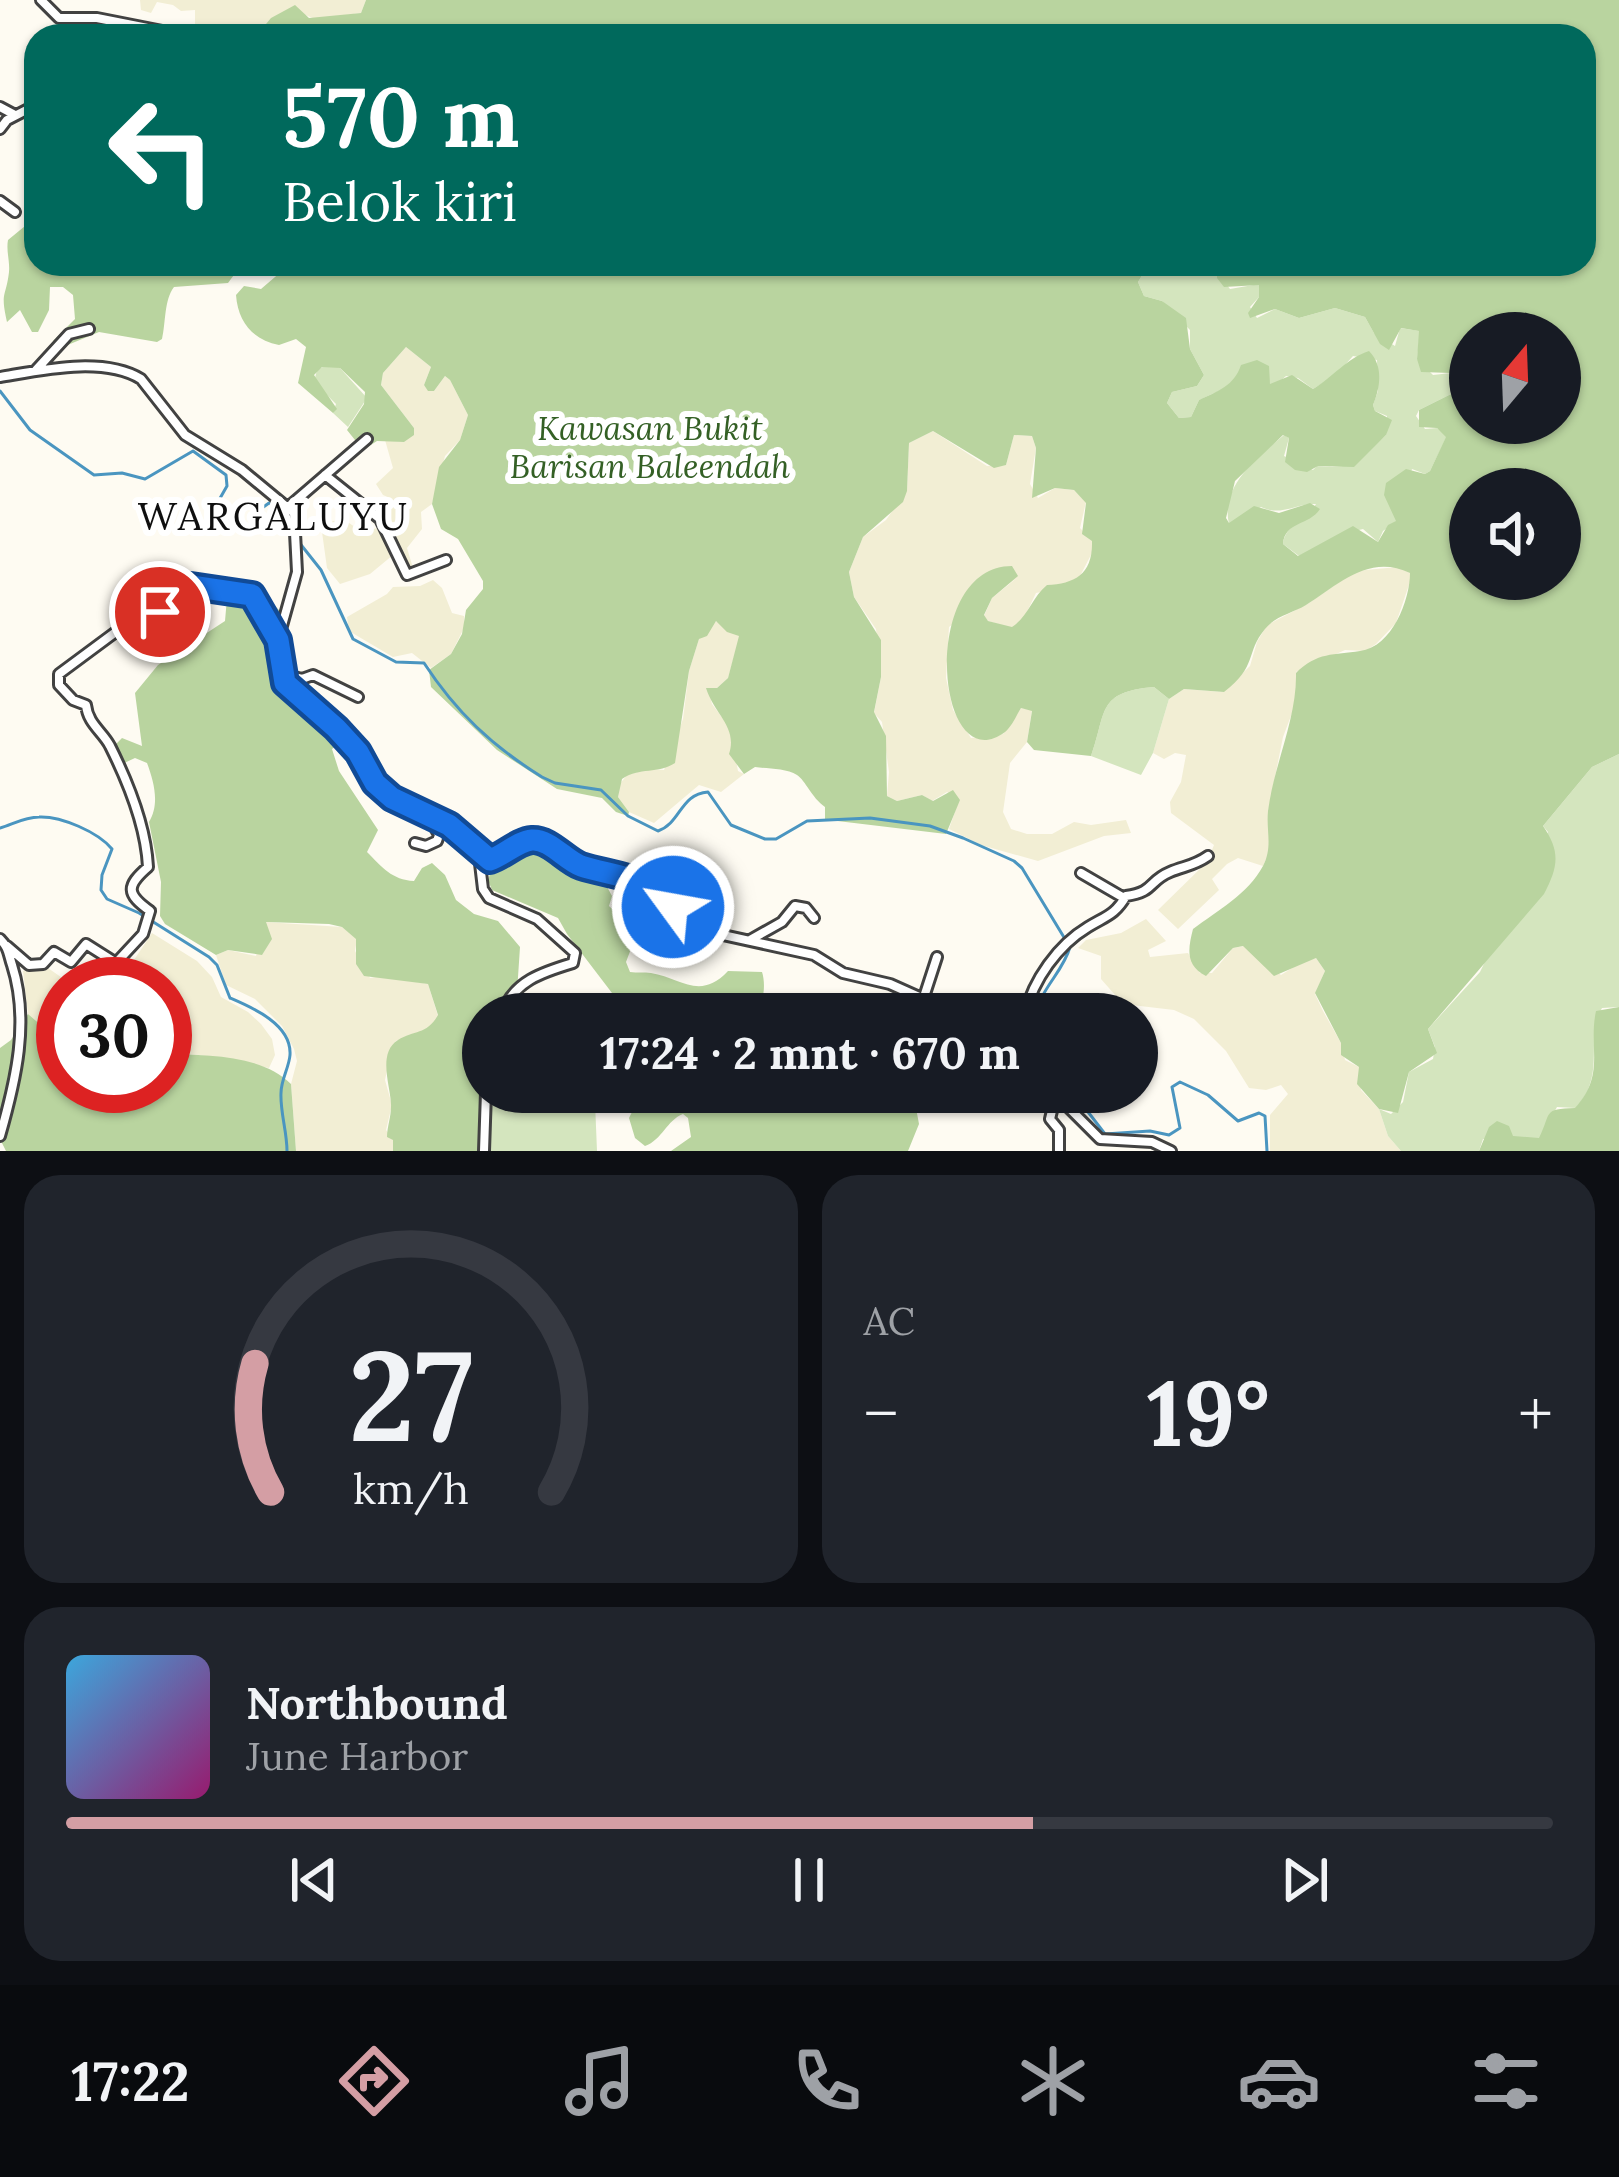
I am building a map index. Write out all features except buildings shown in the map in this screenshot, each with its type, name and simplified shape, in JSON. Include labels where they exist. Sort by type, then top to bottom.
[{"type":"street","points":[[40,0],[59,18],[94,17],[126,24]]},
{"type":"street","points":[[0,107],[17,116]]},
{"type":"street","points":[[0,129],[24,112]]},
{"type":"street","points":[[0,201],[15,212]]},
{"type":"street","points":[[34,371],[69,334],[89,329]]},
{"type":"street","points":[[0,376],[111,368],[131,373],[141,379],[185,435],[242,470],[287,508],[294,522],[297,572],[278,640],[281,673],[292,692],[358,752],[375,783],[392,798],[449,825],[478,854],[494,860],[524,843],[540,842],[578,864],[656,890],[691,928],[814,955],[843,973],[890,983],[909,993]]},
{"type":"street","points":[[287,508],[368,439]]},
{"type":"street","points":[[325,475],[380,519],[407,575],[446,560]]},
{"type":"street","points":[[4,942],[29,965],[43,964],[53,952],[70,962],[86,944],[116,962],[137,942],[150,911],[136,902],[131,887],[134,878],[148,868],[148,846],[138,810],[108,740],[88,718],[86,705],[72,699],[58,677],[117,631],[130,636],[175,605],[191,586],[252,595],[278,640]]},
{"type":"street","points":[[281,673],[302,679],[313,675],[358,697]]},
{"type":"street","points":[[415,842],[430,846],[439,838],[429,817]]},
{"type":"street","points":[[478,854],[483,889],[489,898],[537,919],[575,953],[573,963],[525,982],[515,993]]},
{"type":"street","points":[[1034,993],[1066,945],[1112,916],[1124,898],[1146,893],[1164,875],[1192,867],[1208,856]]},
{"type":"street","points":[[1082,873],[1124,898]]},
{"type":"street","points":[[749,940],[782,922],[795,906],[806,908],[814,918]]},
{"type":"street","points":[[0,1136],[21,1046],[23,1011],[4,942]]},
{"type":"street","points":[[925,993],[937,957]]},
{"type":"street","points":[[484,1151],[485,1113]]},
{"type":"street","points":[[1051,1113],[1059,1130],[1059,1151]]},
{"type":"street","points":[[1075,1113],[1100,1139],[1152,1142],[1172,1151]]},
{"type":"shaded area","points":[[140,0],[366,0],[361,13],[315,19],[303,14],[282,24],[195,24],[195,10],[181,11],[157,2],[151,13],[141,10]]},
{"type":"shaded area","points":[[406,347],[431,367],[424,385],[434,391],[445,376],[468,415],[460,440],[445,456],[432,504],[421,512],[422,529],[407,548],[413,568],[407,571],[383,518],[390,498],[376,484],[393,468],[385,440],[404,442],[414,428],[381,385],[383,373]]},
{"type":"shaded area","points":[[933,431],[987,466],[1006,465],[1014,435],[1032,436],[1036,448],[1030,484],[1038,498],[1055,488],[1074,490],[1086,502],[1080,528],[1092,540],[1093,551],[1080,576],[1065,587],[1036,593],[1025,616],[1012,628],[984,616],[992,598],[1018,577],[949,627],[946,678],[953,710],[971,738],[1003,734],[1021,708],[1032,710],[1027,742],[1010,763],[1003,812],[1011,829],[1052,834],[1074,822],[1091,825],[1126,820],[1131,833],[1104,836],[1038,861],[981,845],[949,829],[959,800],[947,792],[932,801],[922,795],[897,801],[887,796],[889,772],[882,722],[874,713],[881,677],[876,629],[854,597],[849,572],[863,537],[886,520],[907,490],[909,443]]},
{"type":"shaded area","points":[[333,521],[346,521],[364,533],[379,527],[393,555],[370,574],[340,584],[327,568],[322,532]]},
{"type":"shaded area","points":[[1398,567],[1410,573],[1411,579],[1396,623],[1376,644],[1365,651],[1345,650],[1296,672],[1297,700],[1283,737],[1268,812],[1272,846],[1263,866],[1238,858],[1227,864],[1212,879],[1219,890],[1178,929],[1158,910],[1207,862],[1214,845],[1171,813],[1170,802],[1181,782],[1186,755],[1175,753],[1164,759],[1153,753],[1169,699],[1184,689],[1223,692],[1250,666],[1267,625],[1355,571]]},
{"type":"shaded area","points":[[433,580],[442,588],[452,613],[464,616],[464,628],[451,654],[431,668],[412,653],[393,657],[349,631],[347,617],[393,587],[420,586]]},
{"type":"shaded area","points":[[716,621],[740,636],[728,678],[717,688],[708,688],[712,704],[730,728],[738,771],[744,774],[721,792],[699,785],[654,823],[629,812],[618,797],[619,785],[627,775],[664,770],[683,719],[699,639]]},
{"type":"shaded area","points":[[1146,919],[1166,941],[1148,950],[1150,957],[1188,953],[1200,973],[1212,973],[1233,948],[1244,946],[1281,975],[1316,958],[1325,971],[1315,994],[1345,1060],[1359,1067],[1361,1090],[1379,1109],[1388,1136],[1401,1151],[1270,1151],[1270,1115],[1288,1094],[1281,1085],[1249,1088],[1226,1051],[1194,1019],[1158,1008],[1158,993],[1113,993],[1101,979],[1101,956],[1078,948],[1086,940],[1121,933]]},
{"type":"shaded area","points":[[265,922],[342,927],[357,939],[355,951],[370,978],[428,984],[436,1022],[426,1031],[396,1041],[385,1080],[392,1105],[386,1130],[393,1139],[393,1151],[296,1151],[291,1084],[297,1061],[294,1049],[282,1026],[255,999],[226,985],[216,955],[228,950],[256,956]]},
{"type":"shaded area","points":[[152,933],[191,957],[136,957]]},
{"type":"shaded area","points":[[192,958],[212,977],[221,997],[261,1024],[272,1039],[275,1055],[269,1068],[192,1055]]},
{"type":"shaded area","points":[[36,968],[36,1021],[28,1014],[23,971]]},
{"type":"green space","name":"Kawasan Bukit Barisan Baleendah","points":[[366,0],[1619,0],[1619,754],[1592,767],[1543,826],[1556,860],[1544,894],[1428,1029],[1437,1053],[1409,1072],[1398,1113],[1379,1109],[1357,1084],[1359,1067],[1341,1055],[1341,1043],[1315,993],[1325,971],[1316,958],[1274,976],[1243,946],[1233,948],[1206,976],[1194,967],[1189,950],[1193,929],[1241,893],[1266,859],[1268,811],[1293,707],[1296,673],[1319,658],[1371,648],[1381,641],[1403,608],[1410,573],[1368,569],[1274,621],[1259,638],[1242,675],[1224,692],[1184,689],[1169,699],[1154,687],[1113,699],[1091,756],[1034,750],[1027,742],[1032,711],[1021,708],[1005,732],[981,740],[963,728],[952,702],[947,668],[950,632],[961,599],[982,575],[1012,566],[1018,576],[992,598],[984,615],[988,621],[1012,627],[1047,585],[1066,582],[1086,569],[1092,541],[1082,534],[1086,503],[1074,490],[1055,488],[1032,498],[1036,448],[1032,436],[1014,435],[1006,465],[994,468],[933,431],[909,443],[903,502],[863,537],[849,572],[854,597],[881,640],[874,712],[886,736],[887,796],[897,801],[922,795],[933,801],[953,790],[960,800],[946,834],[825,819],[825,807],[797,775],[755,767],[744,774],[729,754],[728,728],[706,688],[717,688],[728,678],[739,636],[716,621],[707,636],[699,639],[689,671],[675,763],[622,779],[618,797],[628,816],[602,798],[557,789],[497,750],[431,687],[429,670],[451,654],[462,634],[466,610],[483,589],[458,539],[441,529],[432,504],[439,467],[460,440],[468,415],[450,380],[445,376],[434,391],[428,391],[424,385],[431,367],[406,347],[383,373],[381,385],[414,428],[414,435],[404,442],[377,441],[363,450],[347,430],[364,404],[365,392],[340,368],[322,367],[314,375],[337,409],[333,413],[298,383],[306,347],[296,339],[279,345],[254,334],[240,314],[236,295],[244,286],[261,289],[276,276],[1142,276],[1138,282],[1144,296],[1162,301],[1186,318],[1190,349],[1204,375],[1197,386],[1172,392],[1167,403],[1179,418],[1191,417],[1199,400],[1230,383],[1241,365],[1257,360],[1269,366],[1270,384],[1292,375],[1313,389],[1369,351],[1379,370],[1375,411],[1392,420],[1386,435],[1354,467],[1318,466],[1307,472],[1285,462],[1289,438],[1283,435],[1235,481],[1226,518],[1229,523],[1254,506],[1279,513],[1310,503],[1320,509],[1288,531],[1283,544],[1298,556],[1353,526],[1378,542],[1396,521],[1384,495],[1386,483],[1406,469],[1430,471],[1446,437],[1437,428],[1419,427],[1419,410],[1449,395],[1449,444],[1581,444],[1581,312],[1449,312],[1449,373],[1421,372],[1419,331],[1401,328],[1389,350],[1380,344],[1365,317],[1335,308],[1299,318],[1275,309],[1250,318],[1259,285],[1224,287],[1217,276],[1596,276],[1596,24],[266,24],[295,5],[309,18],[361,13]]},
{"type":"green space","points":[[24,227],[24,276],[233,276],[228,283],[174,287],[162,339],[157,342],[99,332],[58,349],[53,341],[75,319],[73,295],[63,287],[50,287],[49,310],[38,332],[32,332],[20,310],[7,322],[8,240]]},
{"type":"green space","points":[[1142,276],[1220,276],[1230,289],[1259,284],[1259,297],[1250,307],[1257,318],[1275,309],[1299,318],[1335,308],[1365,317],[1374,333],[1395,346],[1400,328],[1420,331],[1417,359],[1433,375],[1449,373],[1449,395],[1416,416],[1425,429],[1437,428],[1447,436],[1430,471],[1412,469],[1397,521],[1383,531],[1378,542],[1363,529],[1299,556],[1283,544],[1291,527],[1316,504],[1276,511],[1261,507],[1229,524],[1228,510],[1243,473],[1284,435],[1289,438],[1284,456],[1313,470],[1356,462],[1386,435],[1387,416],[1373,405],[1378,391],[1377,360],[1353,356],[1336,375],[1313,389],[1286,376],[1276,385],[1268,378],[1237,377],[1199,400],[1191,417],[1179,418],[1167,403],[1172,392],[1197,386],[1204,375],[1190,349],[1190,330],[1162,301],[1144,296],[1138,282]]},
{"type":"green space","points":[[328,364],[340,368],[367,398],[348,427],[333,413],[336,404],[314,382],[317,370]]},
{"type":"green space","points":[[247,585],[255,586],[280,611],[281,677],[343,741],[332,749],[339,771],[378,830],[367,852],[388,872],[406,880],[414,881],[432,863],[445,875],[456,900],[474,914],[498,921],[520,947],[517,993],[462,993],[462,1113],[488,1113],[485,1151],[393,1151],[393,1140],[387,1137],[391,1107],[388,1054],[398,1040],[425,1029],[438,1015],[428,984],[364,976],[356,964],[356,939],[342,927],[266,922],[272,939],[262,955],[228,950],[216,955],[165,924],[160,916],[161,882],[149,822],[155,800],[152,778],[147,763],[135,758],[122,764],[111,749],[122,738],[142,746],[135,693],[158,665],[225,621],[227,598]]},
{"type":"green space","points":[[1154,687],[1169,699],[1153,753],[1141,775],[1091,756],[1113,699]]},
{"type":"green space","points":[[1619,754],[1619,1007],[1602,1008],[1597,1020],[1593,1070],[1585,1095],[1576,1108],[1557,1107],[1540,1138],[1483,1139],[1479,1151],[1401,1151],[1388,1136],[1379,1109],[1391,1114],[1403,1102],[1409,1072],[1433,1059],[1435,1047],[1428,1029],[1480,972],[1548,832],[1543,826],[1592,767]]},
{"type":"green space","points":[[526,846],[605,883],[612,896],[609,906],[637,933],[626,962],[630,972],[699,986],[728,971],[762,972],[763,993],[612,993],[558,918],[492,890],[488,880],[492,868]]},
{"type":"green space","points":[[1619,1007],[1619,1151],[1479,1151],[1489,1127],[1497,1121],[1509,1126],[1513,1136],[1539,1138],[1553,1111],[1575,1108],[1593,1072],[1596,1011]]},
{"type":"green space","points":[[28,1014],[36,1021],[36,1113],[192,1113],[192,1055],[264,1067],[291,1084],[296,1151],[6,1151],[0,1139],[0,1048]]},
{"type":"green space","points":[[488,1113],[595,1113],[597,1151],[485,1151]]},
{"type":"green space","points":[[632,1113],[917,1113],[919,1124],[908,1151],[671,1151],[691,1137],[683,1114],[645,1146],[635,1138]]},
{"type":"waterway","points":[[0,391],[30,430],[94,475],[122,473],[145,479],[193,451],[226,475],[227,486],[215,507],[219,516],[252,526],[262,522],[262,508],[269,503],[290,516]]},
{"type":"waterway","points":[[298,541],[321,570],[353,639],[396,662],[424,663],[476,727],[542,777],[601,790],[628,816],[658,831],[692,798],[708,792],[731,825],[765,839],[776,839],[807,821],[870,818],[930,826],[1014,861],[1065,939]]},
{"type":"waterway","points":[[0,828],[48,817],[98,837],[112,849],[102,875],[101,890],[107,899],[139,913],[209,957],[230,998],[277,1026],[290,1055],[281,1093],[287,1151]]},
{"type":"waterway","points":[[1044,993],[1070,947]]},
{"type":"waterway","points":[[1089,1113],[1105,1134],[1150,1131],[1169,1135],[1180,1128],[1172,1087],[1180,1082],[1208,1095],[1238,1121],[1259,1113],[1265,1116],[1267,1151]]},
{"type":"district","name":"WARGALUYU","points":[[274,516]]},
{"type":"route","points":[[160,612],[175,605],[191,586],[252,595],[278,640],[285,683],[336,728],[358,752],[375,783],[392,798],[449,825],[490,860],[533,840],[578,864],[656,890],[673,907]]}]
